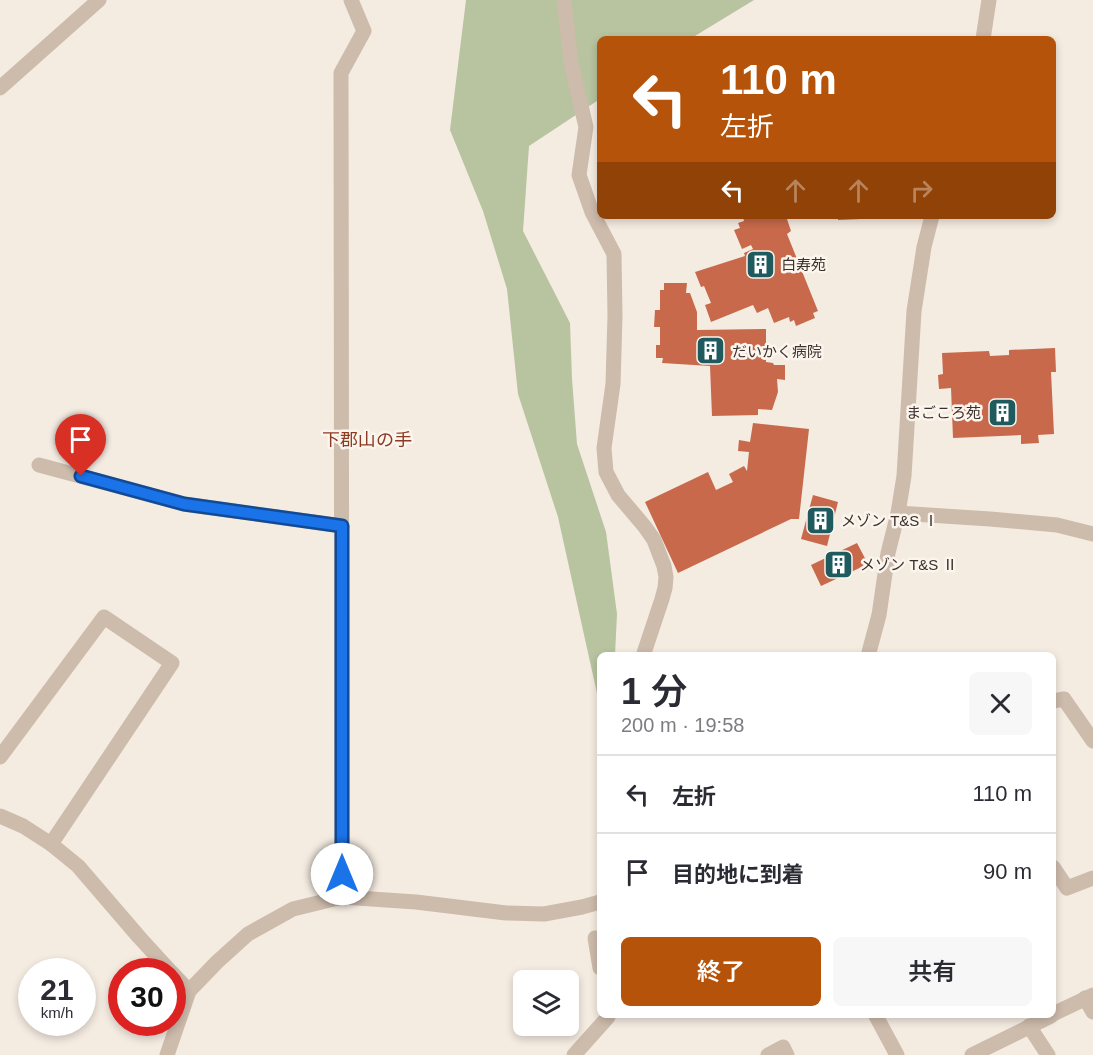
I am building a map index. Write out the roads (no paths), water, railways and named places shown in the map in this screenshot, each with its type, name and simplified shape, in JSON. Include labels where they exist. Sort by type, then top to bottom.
[{"type":"street","points":[[0,88],[99,0]]},
{"type":"street","points":[[342,897],[341,73],[364,31],[351,0]]},
{"type":"street","points":[[564,0],[571,63],[586,127],[579,175],[591,212],[614,254],[613,372],[604,448],[606,472],[618,495],[654,540],[666,577],[664,594],[644,652]]},
{"type":"street","points":[[983,36],[989,0]]},
{"type":"street","points":[[869,652],[879,615],[888,553],[904,476],[916,300],[924,247],[931,219]]},
{"type":"street","points":[[39,465],[184,504],[342,526]]},
{"type":"street","points":[[898,513],[1057,525],[1093,534]]},
{"type":"street","points":[[0,757],[104,617],[172,663],[51,844]]},
{"type":"street","points":[[1056,700],[1064,699],[1093,741]]},
{"type":"street","points":[[0,816],[23,826],[51,844],[78,866],[158,958]]},
{"type":"street","points":[[1056,872],[1067,888],[1093,878]]},
{"type":"street","points":[[167,1055],[189,991],[248,934],[293,909],[342,897],[416,902],[506,913],[544,914],[597,903]]},
{"type":"street","points":[[595,939],[597,951]]},
{"type":"street","points":[[186,988],[189,991]]},
{"type":"street","points":[[1056,1014],[1090,1002]]},
{"type":"street","points":[[574,1055],[607,1018]]},
{"type":"street","points":[[877,1018],[897,1055]]},
{"type":"street","points":[[972,1055],[1046,1018]]},
{"type":"street","points":[[1029,1026],[1048,1055]]},
{"type":"street","points":[[768,1055],[783,1047],[787,1055]]},
{"type":"place","name":"白寿苑","points":[[760,264]]},
{"type":"place","name":"だいかく病院","points":[[711,351]]},
{"type":"place","name":"まごころ苑","points":[[1002,412]]},
{"type":"place","name":"メゾン T&S Ⅰ","points":[[820,520]]},
{"type":"place","name":"メゾン T&S Ⅱ","points":[[839,564]]},
{"type":"district","name":"下郡山の手","points":[[367,440]]}]
